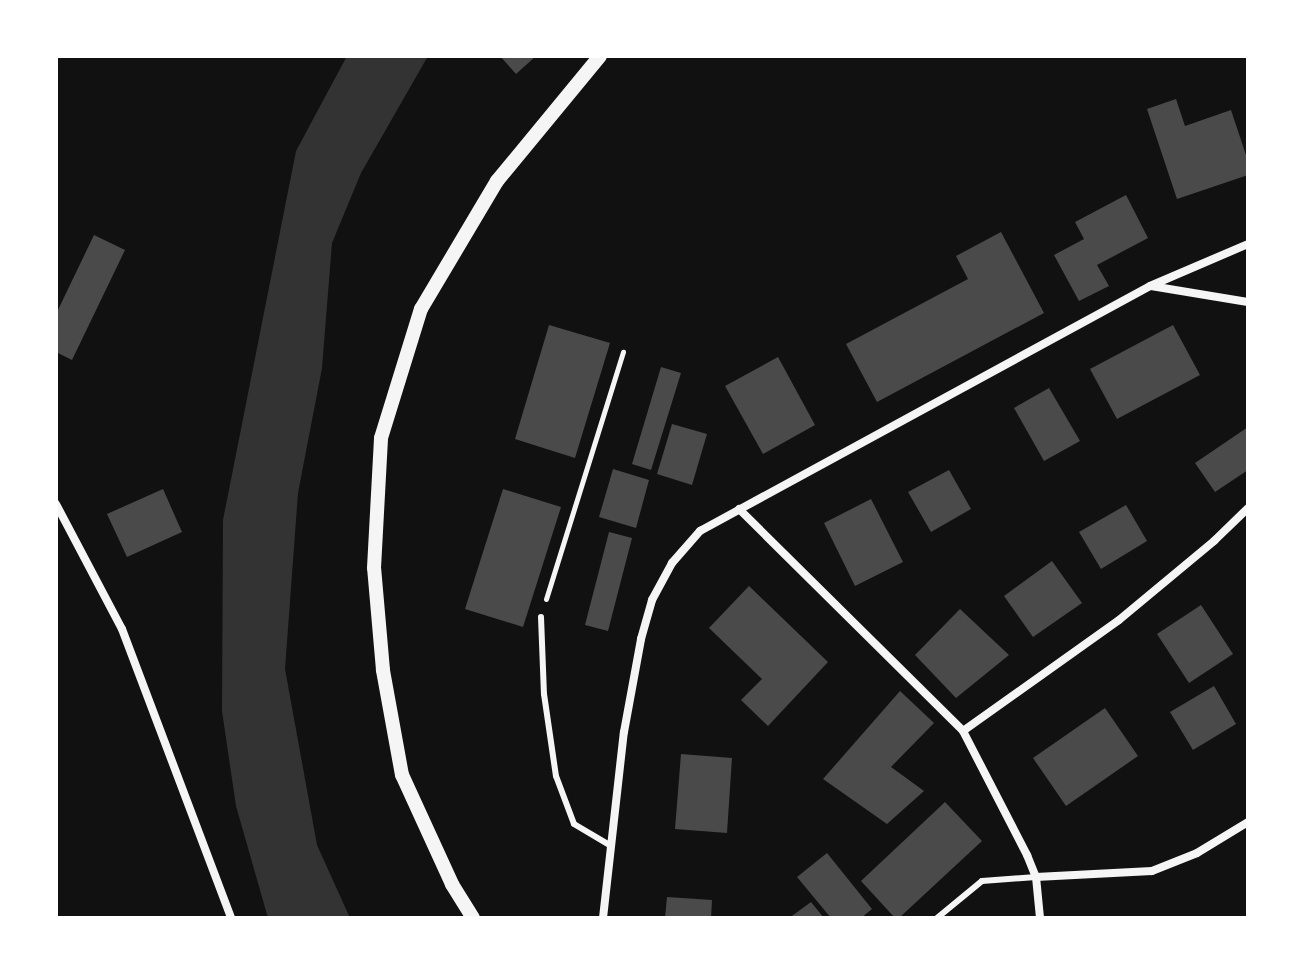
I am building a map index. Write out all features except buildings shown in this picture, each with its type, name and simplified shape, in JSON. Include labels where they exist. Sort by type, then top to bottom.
[{"type":"street","points":[[473,918],[452,884],[402,775],[383,670],[374,568],[381,438],[421,309],[497,181],[600,56]]},
{"type":"street","points":[[603,918],[624,732],[641,639],[652,600],[672,563],[700,531],[1150,286],[1248,244]]},
{"type":"street","points":[[1150,286],[1248,302]]},
{"type":"street","points":[[56,504],[122,629],[231,918]]},
{"type":"street","points":[[963,731],[1119,620],[1214,541],[1248,508]]},
{"type":"street","points":[[739,509],[963,731],[1036,877],[1040,918]]},
{"type":"street","points":[[1036,877],[1152,871],[1197,853],[1248,822]]},
{"type":"lane","points":[[541,617],[544,694],[556,776],[574,824],[611,846]]},
{"type":"lane","points":[[937,918],[982,881],[1036,877]]},
{"type":"path","points":[[541,617],[623,352]]},
{"type":"shaded area","points":[[347,56],[428,56],[361,173],[332,243],[322,368],[298,493],[285,669],[317,845],[350,918],[268,918],[236,806],[222,711],[223,520],[296,151]]}]
